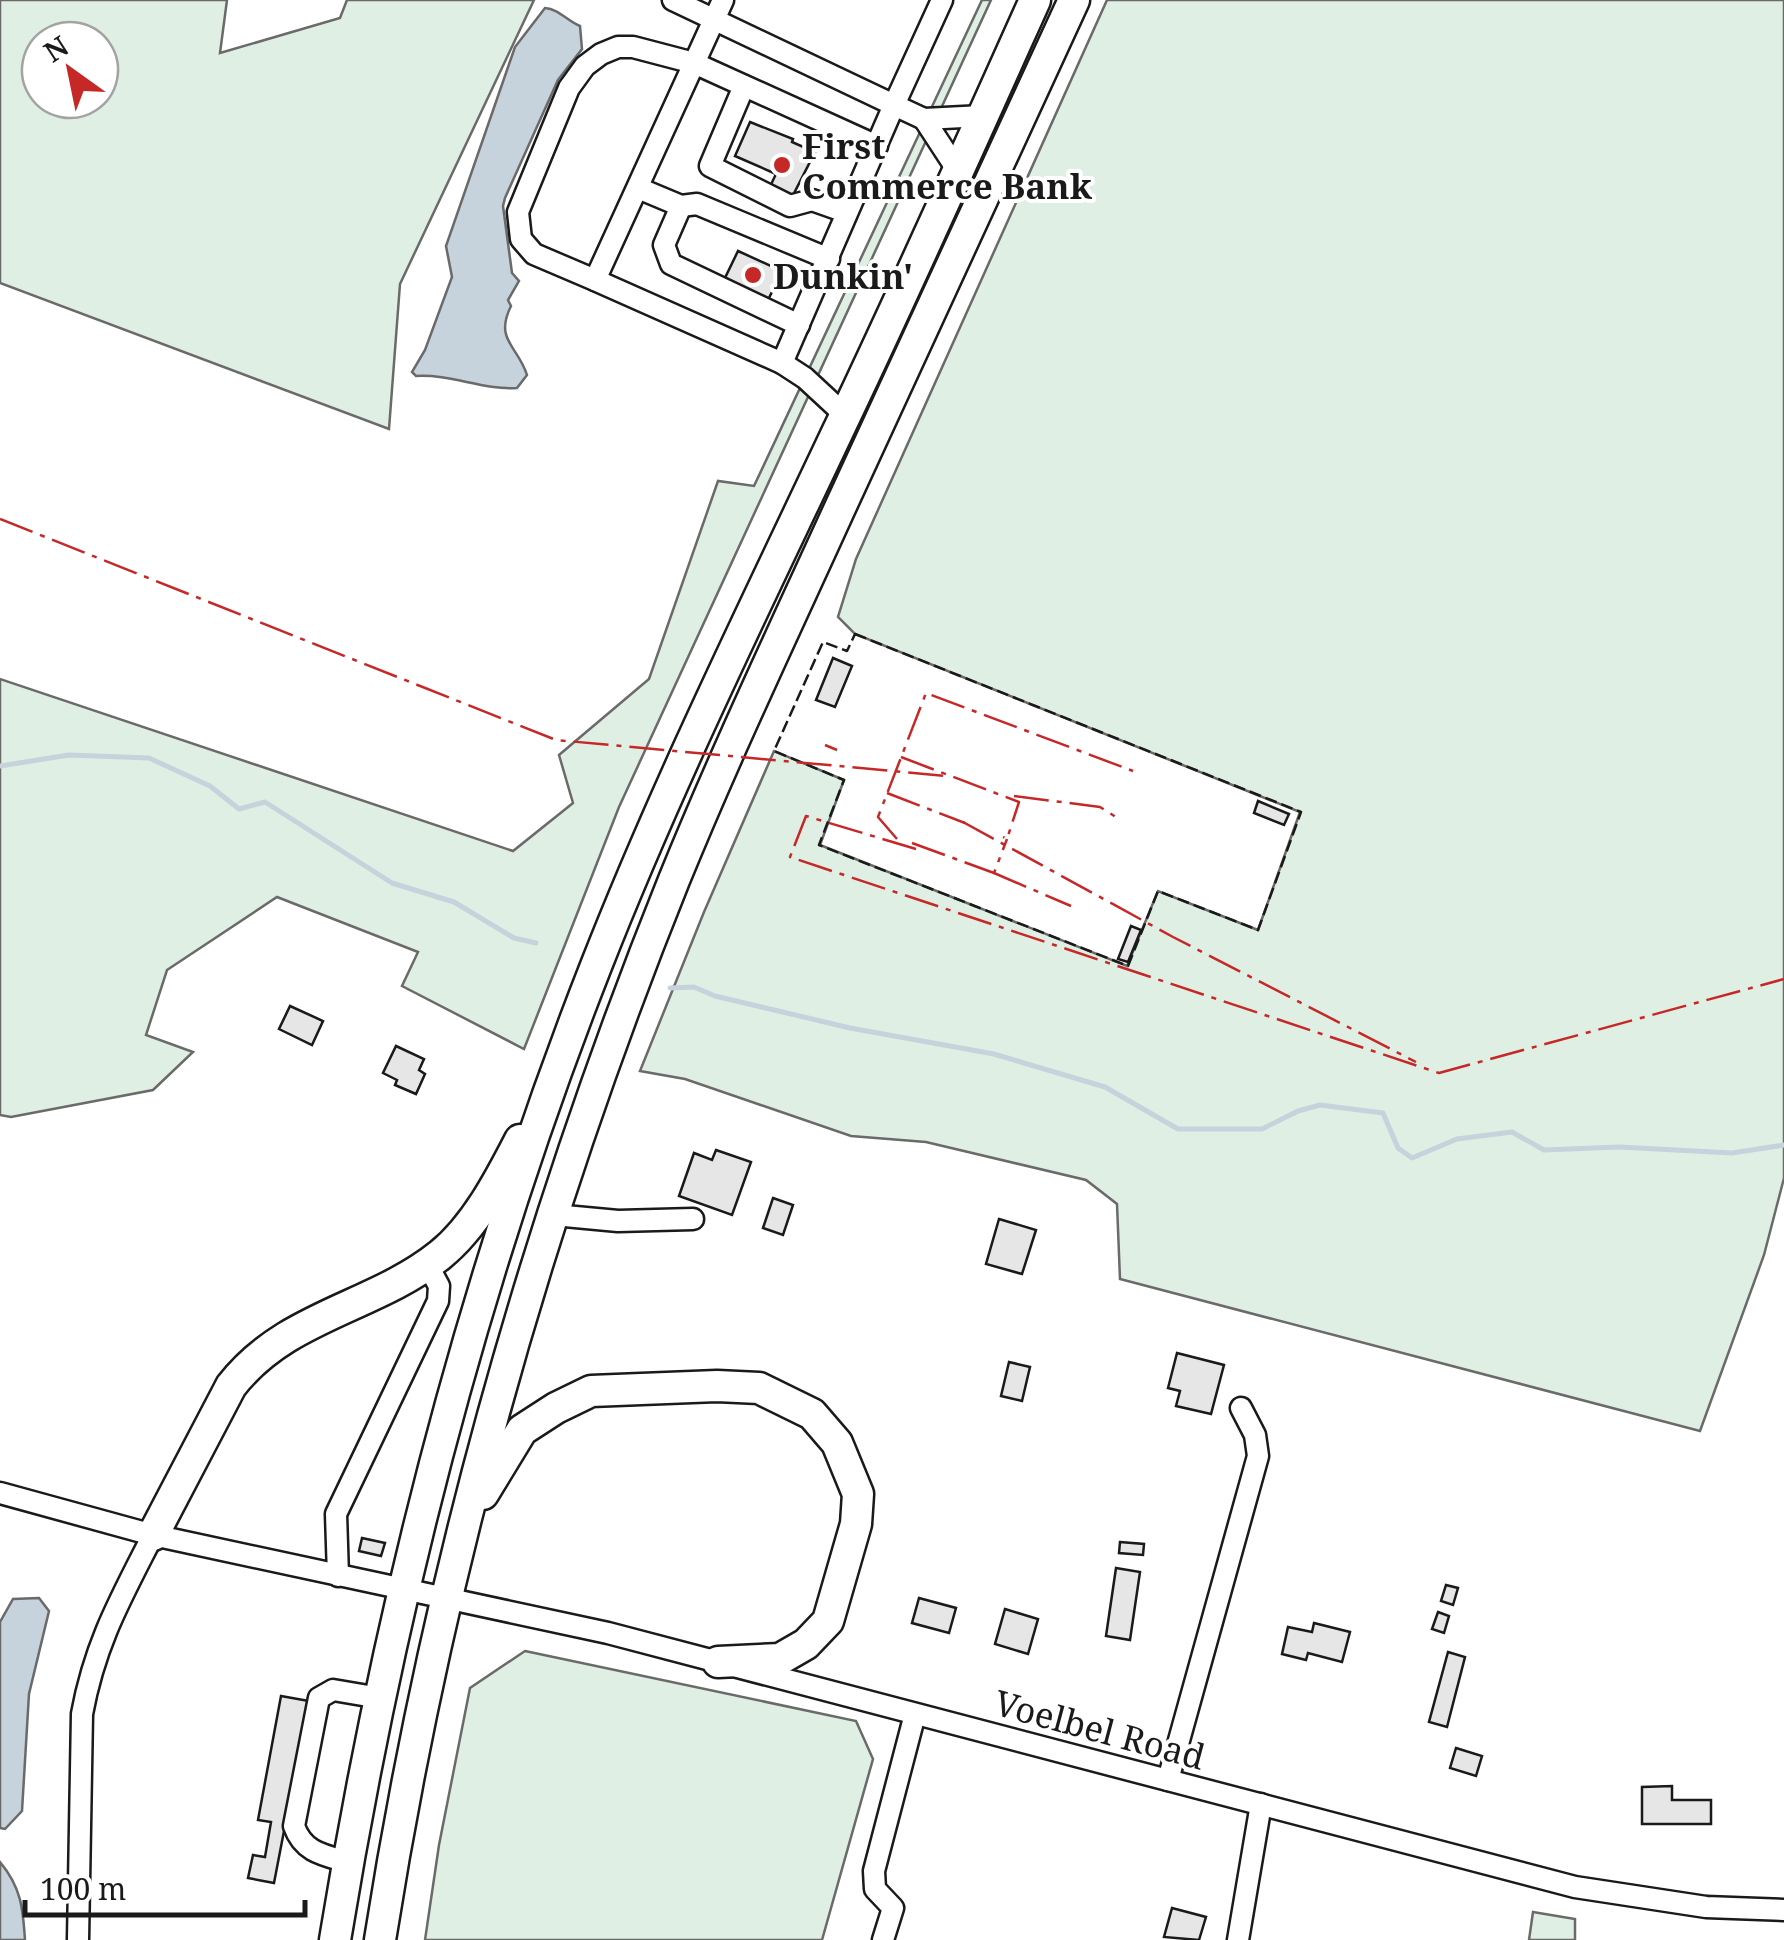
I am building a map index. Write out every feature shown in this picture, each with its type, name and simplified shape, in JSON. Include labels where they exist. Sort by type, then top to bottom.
[{"type":"highway","points":[[335,1940],[380,1698],[436,1461],[475,1324],[594,970],[675,779],[1036,0]]},
{"type":"highway","points":[[380,1940],[445,1599],[491,1423],[554,1215],[645,956],[706,803],[1074,0]]},
{"type":"highway","points":[[154,1535],[232,1386],[248,1365],[298,1329],[426,1264],[462,1234],[508,1164],[562,1062]]},
{"type":"highway","points":[[466,1522],[522,1430],[591,1391],[758,1388],[812,1414],[837,1443],[858,1494],[856,1524],[828,1621],[806,1644],[780,1659],[718,1662]]},
{"type":"street","points":[[673,0],[718,10],[924,119],[983,116]]},
{"type":"street","points":[[782,363],[942,0]]},
{"type":"street","points":[[595,280],[718,10]]},
{"type":"street","points":[[846,416],[805,378],[782,363],[534,254],[521,239],[518,212],[569,88],[584,66],[618,47],[632,47],[694,64],[877,146]]},
{"type":"street","points":[[744,86],[710,166],[790,206],[812,200],[846,212]]},
{"type":"street","points":[[924,119],[958,171]]},
{"type":"street","points":[[638,188],[680,206],[697,204],[828,259]]},
{"type":"street","points":[[680,206],[664,245],[671,264],[799,325]]},
{"type":"street","points":[[554,1215],[693,1220]]},
{"type":"street","points":[[338,1576],[336,1514],[438,1301],[439,1286],[426,1264]]},
{"type":"street","points":[[1168,1780],[1258,1456],[1255,1435],[1241,1408]]},
{"type":"street","name":"Voelbel Road","points":[[0,1493],[154,1535],[608,1634],[1575,1887],[1706,1907],[1784,1910]]},
{"type":"street","points":[[78,1940],[82,1732],[88,1680],[100,1641],[154,1535]]},
{"type":"street","points":[[348,1862],[314,1852],[299,1840],[294,1826],[319,1698],[333,1690],[380,1698]]},
{"type":"street","points":[[883,1940],[893,1908],[875,1889],[874,1870],[915,1714]]},
{"type":"street","points":[[1238,1940],[1260,1804]]},
{"type":"green space","points":[[0,0],[227,0],[220,53],[340,18],[347,0],[534,0],[400,284],[389,429],[0,283]]},
{"type":"green space","points":[[982,0],[991,0],[619,807],[524,1049],[402,986],[418,952],[277,897],[167,970],[146,1035],[193,1052],[153,1090],[11,1117],[0,1115],[0,679],[513,851],[573,803],[559,755],[649,679],[718,481],[754,486]]},
{"type":"green space","points":[[1107,0],[1784,0],[1784,1178],[1764,1255],[1700,1431],[1120,1279],[1117,1204],[1086,1180],[926,1142],[851,1136],[685,1079],[640,1071],[774,751],[844,780],[820,845],[1127,966],[1158,891],[1258,930],[1300,812],[855,634],[838,617],[856,559]]},
{"type":"green space","points":[[525,1651],[856,1721],[873,1759],[822,1940],[425,1940],[470,1688]]},
{"type":"green space","points":[[1533,1912],[1575,1919],[1575,1940],[1529,1940]]},
{"type":"shaded area","points":[[545,8],[580,26],[582,49],[558,80],[503,206],[512,273],[519,281],[508,300],[511,306],[506,335],[527,375],[517,388],[416,376],[412,372],[425,350],[452,277],[446,246],[515,47]]},
{"type":"shaded area","points":[[39,1598],[49,1611],[29,1694],[22,1811],[5,1829],[0,1828],[0,1622],[13,1599]]},
{"type":"shaded area","points":[[0,1862],[20,1898],[25,1940],[0,1940]]},
{"type":"building","name":"First Commerce Bank","points":[[750,122],[815,152],[789,203],[767,193],[776,174],[735,156]]},
{"type":"building","name":"Dunkin'","points":[[738,251],[782,271],[768,300],[724,280]]},
{"type":"building","points":[[833,658],[852,666],[835,707],[816,700]]},
{"type":"building","points":[[1258,801],[1289,814],[1284,825],[1254,813]]},
{"type":"building","points":[[1131,926],[1141,930],[1128,962],[1118,959]]},
{"type":"building","points":[[290,1006],[323,1021],[312,1045],[279,1029]]},
{"type":"building","points":[[396,1046],[424,1059],[419,1070],[425,1074],[416,1094],[395,1085],[397,1080],[383,1073]]},
{"type":"building","points":[[716,1150],[751,1162],[732,1215],[679,1196],[694,1153],[712,1160]]},
{"type":"building","points":[[773,1198],[793,1205],[783,1235],[763,1228]]},
{"type":"building","points":[[999,1219],[1036,1230],[1022,1274],[986,1264]]},
{"type":"building","points":[[1177,1353],[1224,1365],[1211,1414],[1176,1406],[1180,1391],[1168,1388]]},
{"type":"building","points":[[1009,1362],[1030,1367],[1022,1401],[1001,1396]]},
{"type":"building","points":[[362,1538],[385,1543],[381,1556],[359,1551]]},
{"type":"building","points":[[1120,1542],[1144,1544],[1143,1555],[1119,1553]]},
{"type":"building","points":[[1116,1568],[1140,1572],[1130,1640],[1106,1636]]},
{"type":"building","points":[[1446,1585],[1458,1588],[1453,1605],[1441,1601]]},
{"type":"building","points":[[919,1598],[956,1608],[949,1633],[912,1623]]},
{"type":"building","points":[[1005,1609],[1038,1619],[1028,1654],[995,1644]]},
{"type":"building","points":[[1438,1612],[1449,1616],[1444,1633],[1432,1629]]},
{"type":"building","points":[[1314,1623],[1350,1632],[1342,1662],[1308,1653],[1306,1660],[1282,1654],[1288,1627],[1312,1632]]},
{"type":"building","points":[[1448,1652],[1465,1657],[1447,1727],[1429,1722]]},
{"type":"building","points":[[281,1696],[309,1701],[274,1883],[248,1878],[253,1855],[265,1857],[271,1822],[258,1820]]},
{"type":"building","points":[[1456,1748],[1482,1756],[1476,1776],[1450,1768]]},
{"type":"building","points":[[1672,1786],[1672,1800],[1711,1800],[1711,1824],[1642,1824],[1642,1787]]},
{"type":"building","points":[[1172,1908],[1206,1917],[1199,1940],[1164,1937]]},
{"type":"waterway","points":[[0,766],[69,755],[149,758],[210,786],[239,809],[265,802],[392,883],[454,902],[514,938],[536,943]]},
{"type":"waterway","points":[[670,988],[694,987],[715,996],[850,1028],[994,1054],[1105,1087],[1178,1129],[1262,1129],[1320,1105],[1383,1113],[1398,1148],[1412,1158],[1457,1139],[1512,1132],[1544,1150],[1619,1147],[1732,1153],[1784,1145]]},
{"type":"fence","points":[[855,634],[1301,812],[1258,930],[1158,891],[1128,966],[819,845],[844,780],[774,751],[823,642],[847,651],[855,634]]},
{"type":"power","points":[[0,519],[556,740],[947,776]]},
{"type":"power","points":[[897,839],[878,817],[926,693],[1133,771]]},
{"type":"power","points":[[825,745],[837,750]]},
{"type":"power","points":[[901,757],[1019,802],[1007,839],[1003,837]]},
{"type":"power","points":[[887,793],[965,823]]},
{"type":"power","points":[[1014,796],[1100,807],[1119,819]]},
{"type":"power","points":[[916,849],[806,816],[790,857],[1439,1073],[1784,979]]},
{"type":"power","points":[[963,822],[1173,937],[1416,1062]]},
{"type":"power","points":[[912,843],[994,873],[1007,839]]},
{"type":"power","points":[[994,873],[1071,906]]},
{"type":"place","name":"First Commerce Bank","points":[[782,165]]},
{"type":"place","name":"Dunkin'","points":[[753,275]]}]
